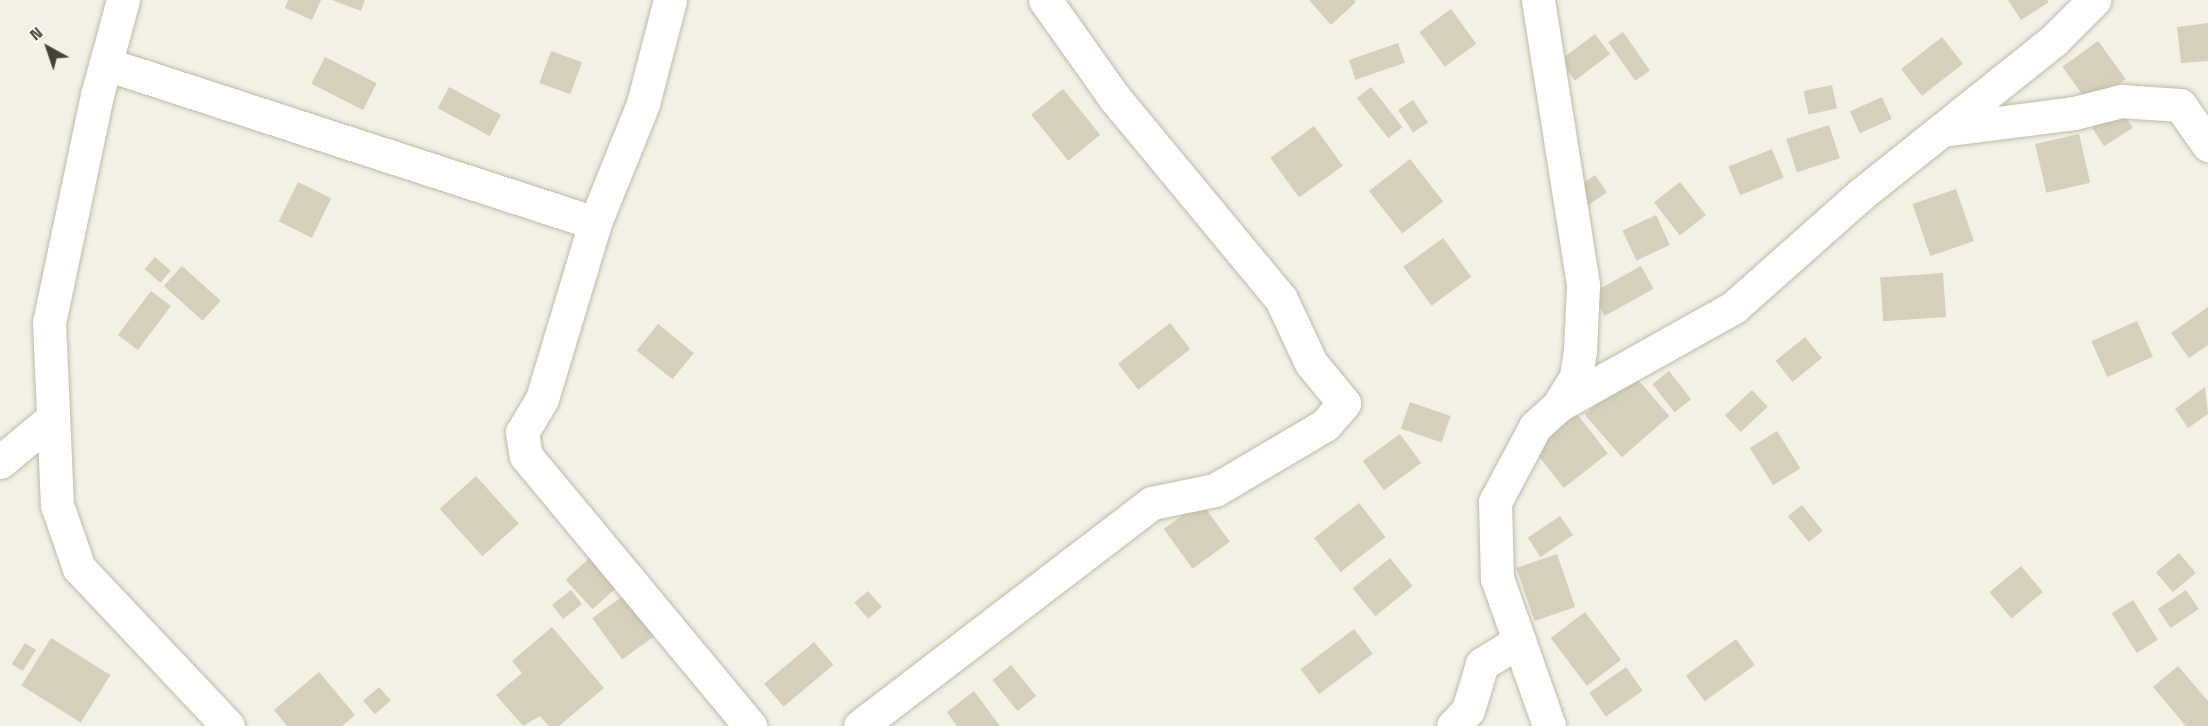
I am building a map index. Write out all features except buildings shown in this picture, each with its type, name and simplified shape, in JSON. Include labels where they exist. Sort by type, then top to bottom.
[{"type":"street","points":[[123,0],[106,64],[50,322],[57,505],[79,568],[228,726]]},
{"type":"street","points":[[670,0],[642,104],[595,223],[542,399],[522,432],[526,456],[750,726]]},
{"type":"street","points":[[860,726],[1152,502],[1215,490],[1325,425],[1344,403],[1311,363],[1281,299],[1114,97],[1045,0]]},
{"type":"street","points":[[1538,0],[1583,285],[1576,376],[1558,406]]},
{"type":"street","points":[[1550,726],[1497,578],[1495,502],[1535,427],[1558,406],[1734,307],[1941,130],[2054,40],[2094,0]]},
{"type":"street","points":[[106,64],[595,223]]},
{"type":"street","points":[[1941,130],[2074,113],[2121,101],[2180,105],[2208,145]]},
{"type":"street","points":[[0,462],[53,418]]},
{"type":"street","points":[[1454,726],[1468,710],[1482,664],[1519,641]]}]
